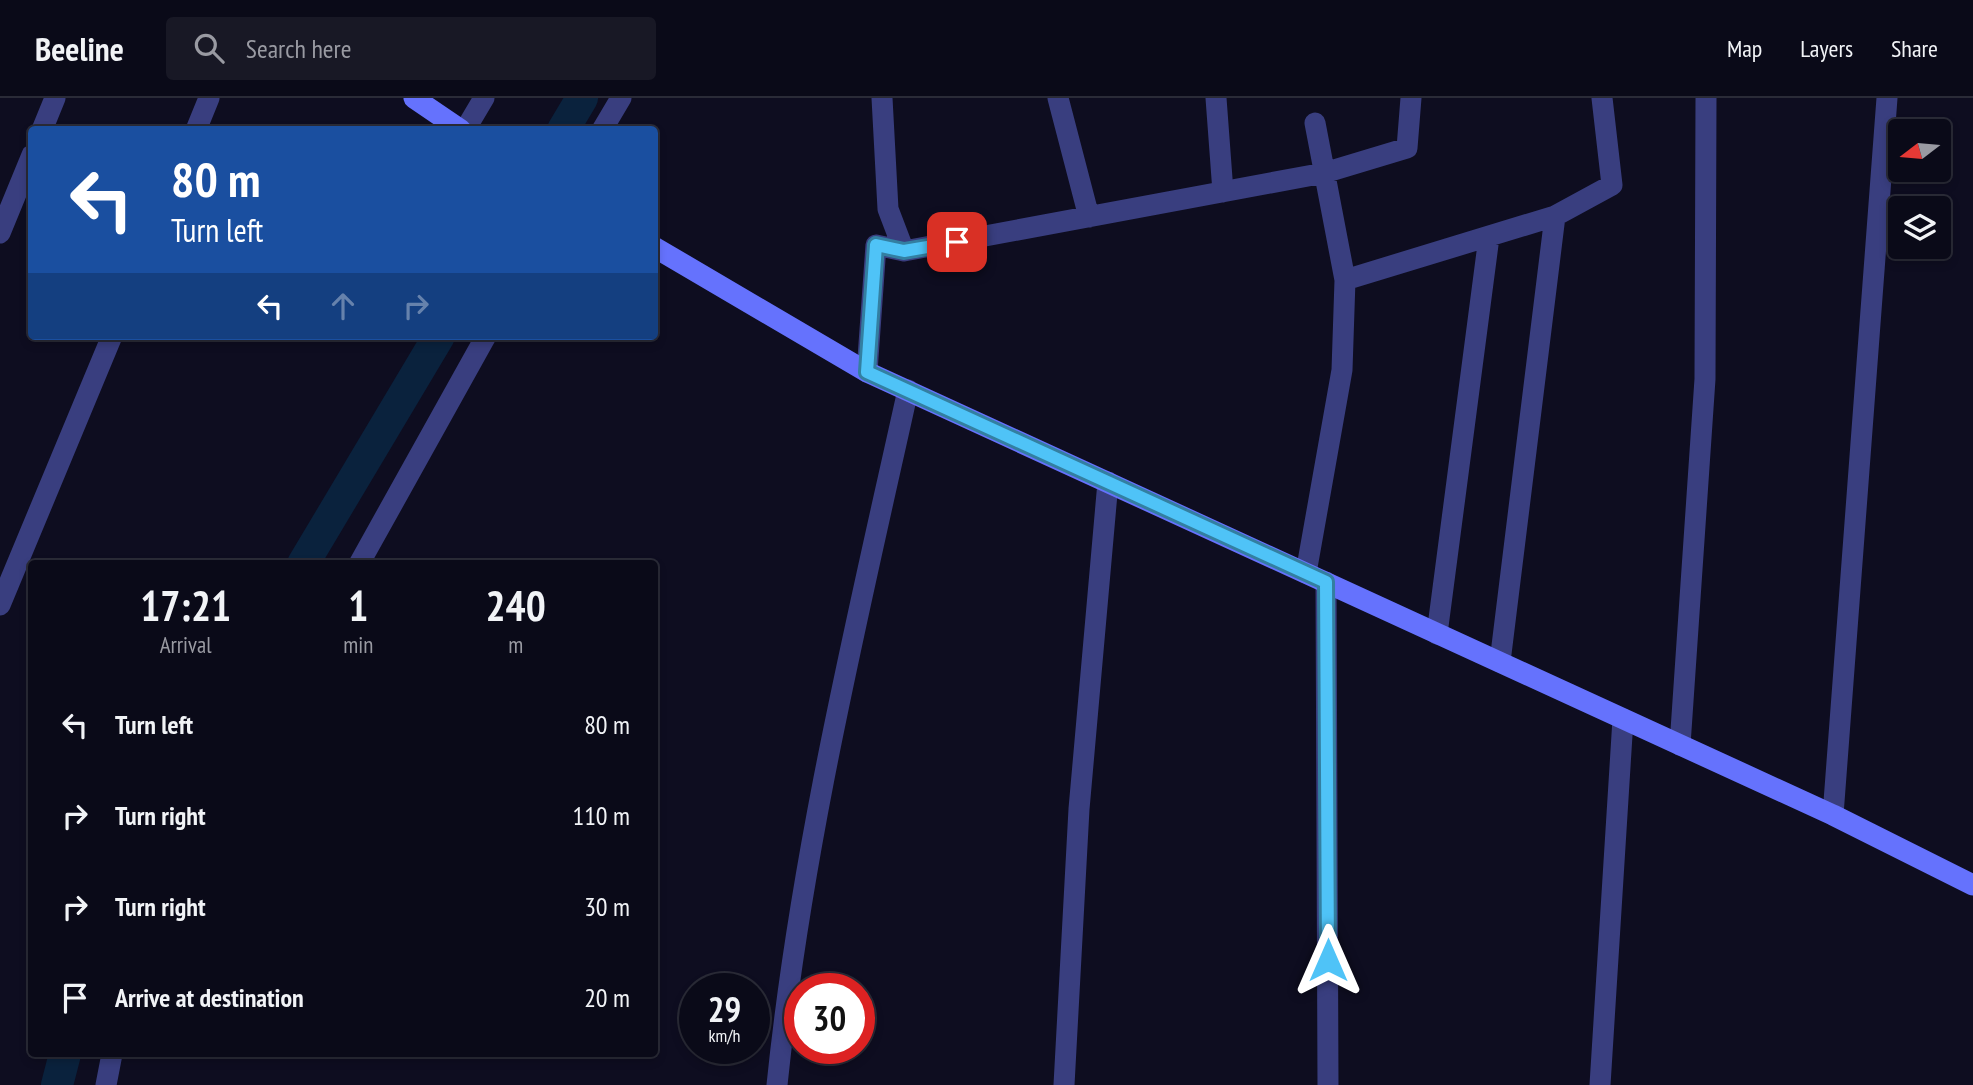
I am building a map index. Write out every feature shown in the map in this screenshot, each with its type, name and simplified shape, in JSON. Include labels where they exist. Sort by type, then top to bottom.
[{"type":"main road","points":[[414,98],[457,126]]},
{"type":"main road","points":[[658,249],[867,372],[1833,815],[1973,885]]},
{"type":"street","points":[[44,126],[55,98]]},
{"type":"street","points":[[198,126],[209,98]]},
{"type":"street","points":[[466,126],[484,98]]},
{"type":"street","points":[[604,126],[621,98]]},
{"type":"street","points":[[882,98],[888,209],[904,251]]},
{"type":"street","points":[[1059,98],[1089,217]]},
{"type":"street","points":[[1216,98],[1223,192]]},
{"type":"street","points":[[867,372],[876,245],[904,251],[1324,173],[1407,148],[1411,98]]},
{"type":"street","points":[[1345,280],[1556,216],[1612,185],[1602,98]]},
{"type":"street","points":[[1680,745],[1705,379],[1706,98]]},
{"type":"street","points":[[1833,815],[1886,98]]},
{"type":"street","points":[[1306,573],[1342,370],[1345,280],[1315,123]]},
{"type":"street","points":[[0,233],[28,165]]},
{"type":"street","points":[[1500,662],[1556,216]]},
{"type":"street","points":[[1437,634],[1489,237]]},
{"type":"street","points":[[0,605],[110,340]]},
{"type":"street","points":[[361,560],[484,340]]},
{"type":"street","points":[[777,1085],[787,990],[842,686],[908,390]]},
{"type":"street","points":[[1064,1085],[1079,809],[1108,482]]},
{"type":"street","points":[[1326,582],[1328,1085]]},
{"type":"street","points":[[1600,1085],[1623,719]]},
{"type":"street","points":[[106,1085],[111,1057]]},
{"type":"waterway","points":[[565,126],[582,98]]},
{"type":"waterway","points":[[305,560],[437,340]]},
{"type":"waterway","points":[[57,1085],[64,1057]]},
{"type":"route","points":[[957,242],[904,251],[876,245],[867,372],[1326,582],[1328,960]]}]
